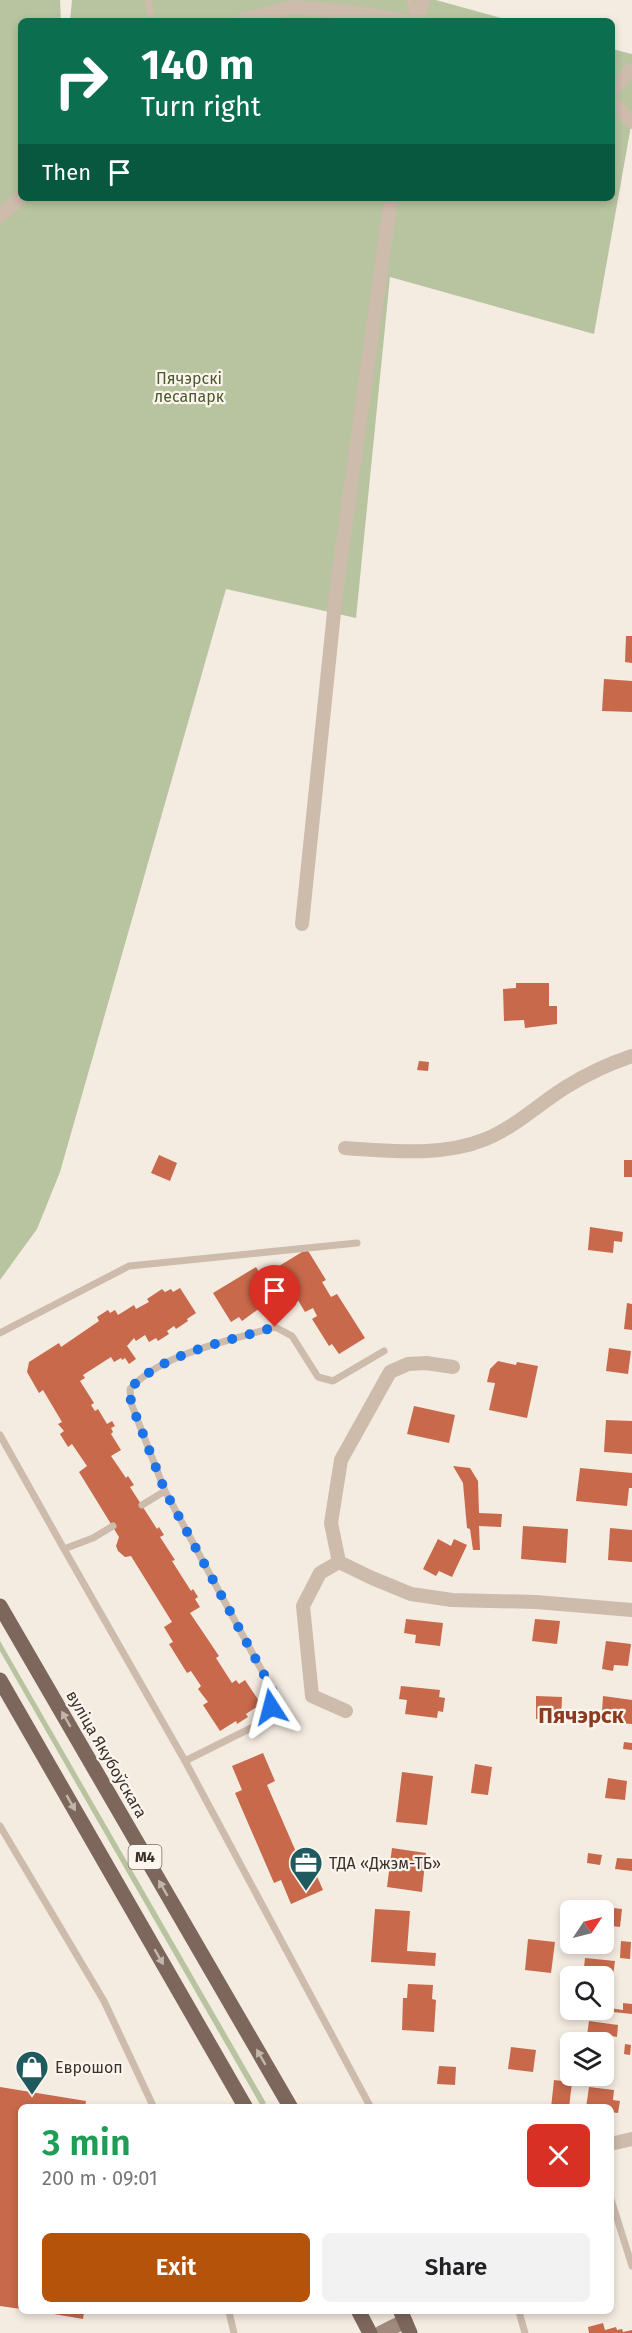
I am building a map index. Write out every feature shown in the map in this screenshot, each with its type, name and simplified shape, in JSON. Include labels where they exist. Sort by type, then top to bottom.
[{"type":"main road","name":"вуліца Якубоўскага","points":[[0,1606],[289,2104]]},
{"type":"main road","name":"М4","points":[[0,1680],[244,2104]]},
{"type":"main road","points":[[360,2314],[370,2333]]},
{"type":"main road","points":[[381,2333],[405,2322]]},
{"type":"street","points":[[416,18],[424,0]]},
{"type":"street","points":[[251,18],[293,7],[387,18]]},
{"type":"street","points":[[615,88],[632,69]]},
{"type":"street","points":[[615,105],[632,122]]},
{"type":"street","points":[[0,216],[18,200]]},
{"type":"street","points":[[302,924],[336,593],[391,201]]},
{"type":"street","points":[[345,1148],[423,1150],[462,1146],[486,1139],[512,1125],[603,1066],[632,1056]]},
{"type":"street","points":[[339,1562],[331,1523],[341,1460],[390,1372],[408,1364],[426,1363],[453,1367]]},
{"type":"street","points":[[339,1562],[411,1594],[452,1600],[536,1602],[632,1611]]},
{"type":"street","points":[[339,1562],[320,1572],[303,1606],[312,1696],[346,1711]]},
{"type":"street","points":[[614,2143],[632,2139]]},
{"type":"lane","points":[[148,0],[151,18]]},
{"type":"lane","points":[[410,0],[414,18]]},
{"type":"lane","points":[[0,1333],[129,1266],[357,1243]]},
{"type":"lane","points":[[185,1761],[267,1720],[275,1695],[165,1491],[131,1403],[130,1389],[141,1377],[186,1354],[275,1327],[292,1336],[318,1377],[333,1381],[384,1351]]},
{"type":"lane","points":[[0,1435],[185,1761],[368,2104]]},
{"type":"lane","points":[[142,1505],[165,1491]]},
{"type":"lane","points":[[64,1549],[93,1538],[113,1526]]},
{"type":"lane","points":[[0,1826],[104,2001],[152,2104]]},
{"type":"lane","points":[[614,2209],[632,2266]]},
{"type":"lane","points":[[229,2314],[234,2333]]},
{"type":"lane","points":[[520,2314],[525,2333]]},
{"type":"green space","name":"Пячэрскі лесапарк","points":[[0,0],[60,0],[61,18],[18,18],[18,201],[615,201],[615,50],[632,54],[632,120],[594,334],[390,277],[356,618],[226,589],[60,1172],[37,1229],[0,1280]]},
{"type":"green space","points":[[72,0],[436,0],[501,18],[70,18]]},
{"type":"green space","points":[[0,1641],[266,2103],[264,2104],[260,2104],[0,1651]]},
{"type":"building","points":[[626,636],[632,636],[632,663],[625,662]]},
{"type":"building","points":[[604,679],[632,681],[632,712],[602,711]]},
{"type":"building","points":[[516,983],[549,983],[549,1006],[557,1006],[557,1024],[525,1028],[524,1020],[504,1021],[503,989],[516,988]]},
{"type":"building","points":[[419,1061],[429,1062],[428,1071],[417,1070]]},
{"type":"building","points":[[159,1155],[177,1163],[170,1181],[151,1173]]},
{"type":"building","points":[[624,1160],[632,1160],[632,1177],[624,1177]]},
{"type":"building","points":[[590,1227],[623,1232],[622,1242],[614,1241],[613,1253],[588,1250]]},
{"type":"building","points":[[307,1249],[326,1280],[322,1282],[331,1297],[337,1294],[365,1338],[339,1354],[332,1344],[329,1346],[312,1319],[317,1316],[313,1308],[305,1312],[296,1297],[281,1306],[275,1297],[242,1321],[239,1317],[231,1322],[213,1293],[256,1267],[264,1280],[281,1269],[279,1266]]},
{"type":"building","points":[[180,1288],[196,1313],[187,1319],[188,1321],[176,1329],[174,1326],[167,1331],[169,1334],[158,1341],[156,1338],[149,1342],[145,1335],[136,1341],[134,1338],[127,1346],[136,1359],[129,1364],[125,1358],[114,1362],[111,1357],[83,1375],[85,1378],[80,1381],[94,1403],[91,1405],[95,1411],[98,1409],[107,1424],[112,1421],[115,1426],[111,1428],[113,1432],[111,1434],[121,1450],[111,1456],[126,1478],[128,1476],[134,1485],[130,1487],[157,1529],[159,1527],[164,1535],[160,1537],[175,1560],[172,1561],[191,1591],[193,1589],[198,1597],[195,1599],[200,1607],[190,1613],[219,1656],[216,1658],[232,1683],[236,1680],[239,1684],[245,1680],[261,1704],[246,1714],[248,1717],[220,1731],[203,1705],[208,1702],[198,1689],[201,1686],[191,1671],[187,1673],[169,1644],[173,1642],[164,1627],[172,1622],[131,1556],[125,1557],[118,1551],[116,1546],[119,1537],[79,1472],[87,1466],[72,1444],[68,1447],[60,1434],[64,1431],[58,1424],[62,1422],[43,1390],[39,1393],[27,1372],[29,1362],[59,1343],[61,1347],[99,1321],[97,1317],[108,1310],[110,1313],[115,1310],[118,1315],[134,1305],[136,1309],[149,1302],[147,1299],[162,1289],[165,1292],[171,1289],[173,1292]]},
{"type":"building","points":[[627,1303],[632,1304],[632,1330],[624,1329]]},
{"type":"building","points":[[609,1348],[631,1351],[628,1374],[606,1371]]},
{"type":"building","points":[[498,1361],[538,1366],[527,1418],[489,1410],[495,1383],[487,1382],[490,1369]]},
{"type":"building","points":[[414,1406],[455,1415],[449,1443],[407,1434]]},
{"type":"building","points":[[606,1420],[632,1421],[632,1454],[604,1452]]},
{"type":"building","points":[[453,1466],[470,1468],[478,1481],[479,1513],[502,1514],[501,1527],[479,1526],[480,1550],[473,1550],[470,1529],[467,1528],[463,1483]]},
{"type":"building","points":[[580,1468],[632,1473],[632,1488],[629,1488],[627,1506],[576,1501]]},
{"type":"building","points":[[523,1526],[568,1529],[566,1563],[521,1559]]},
{"type":"building","points":[[610,1528],[632,1530],[632,1562],[608,1560]]},
{"type":"building","points":[[438,1539],[451,1546],[454,1539],[467,1545],[452,1577],[439,1571],[436,1576],[423,1569]]},
{"type":"building","points":[[406,1619],[443,1623],[440,1646],[415,1643],[416,1635],[404,1633]]},
{"type":"building","points":[[535,1619],[560,1621],[557,1644],[532,1641]]},
{"type":"building","points":[[606,1641],[631,1644],[628,1666],[614,1665],[613,1671],[602,1669]]},
{"type":"building","points":[[401,1686],[440,1690],[439,1697],[445,1698],[443,1712],[438,1711],[437,1718],[405,1714],[407,1700],[399,1699]]},
{"type":"building","points":[[536,1696],[562,1697],[561,1720],[536,1719]]},
{"type":"building","points":[[603,1696],[632,1700],[632,1724],[609,1722],[610,1712],[602,1712]]},
{"type":"building","points":[[624,1742],[632,1743],[632,1750],[623,1749]]},
{"type":"building","points":[[263,1753],[275,1781],[267,1785],[303,1868],[312,1865],[323,1890],[291,1904],[281,1880],[274,1883],[235,1793],[242,1790],[232,1766]]},
{"type":"building","points":[[475,1764],[492,1767],[488,1795],[471,1793]]},
{"type":"building","points":[[402,1772],[433,1776],[427,1825],[396,1822]]},
{"type":"building","points":[[608,1778],[627,1781],[625,1800],[605,1798]]},
{"type":"building","points":[[392,1848],[426,1853],[422,1892],[387,1887]]},
{"type":"building","points":[[588,1853],[602,1855],[600,1865],[587,1863]]},
{"type":"building","points":[[617,1858],[632,1859],[632,1871],[615,1869]]},
{"type":"building","points":[[614,1908],[622,1909],[620,1927],[614,1926]]},
{"type":"building","points":[[375,1909],[410,1911],[407,1951],[436,1953],[435,1966],[371,1962]]},
{"type":"building","points":[[528,1939],[555,1942],[551,1973],[525,1970]]},
{"type":"building","points":[[621,1941],[631,1942],[630,1959],[620,1958]]},
{"type":"building","points":[[585,1958],[615,1961],[614,1968],[614,1966],[584,1966]]},
{"type":"building","points":[[408,1984],[433,1985],[432,1999],[436,2000],[434,2032],[402,2030],[403,1998],[407,1998]]},
{"type":"building","points":[[623,2003],[632,2004],[632,2014],[614,2012],[614,2009],[623,2010]]},
{"type":"building","points":[[589,2021],[618,2025],[617,2037],[614,2036],[614,2032],[588,2032]]},
{"type":"building","points":[[625,2044],[631,2045],[630,2055],[624,2054]]},
{"type":"building","points":[[511,2047],[536,2050],[533,2072],[508,2069]]},
{"type":"building","points":[[439,2066],[456,2067],[455,2085],[437,2084]]},
{"type":"building","points":[[554,2080],[560,2081],[560,2086],[572,2086],[569,2104],[551,2104]]},
{"type":"building","points":[[0,2087],[86,2101],[86,2104],[18,2104],[18,2309],[0,2306]]},
{"type":"building","points":[[589,2087],[614,2090],[613,2100],[620,2101],[618,2113],[614,2112],[614,2104],[587,2104]]},
{"type":"building","points":[[54,2314],[84,2314],[83,2319]]},
{"type":"building","points":[[603,2323],[605,2330],[616,2327],[617,2330],[622,2329],[623,2332],[632,2330],[632,2333],[589,2333],[588,2327]]},
{"type":"place","name":"ТДА «Джэм-ТБ»","points":[[306,1892]]},
{"type":"place","name":"Еврошоп","points":[[32,2096]]},
{"type":"district","name":"Пячэрск","points":[[581,1715]]},
{"type":"route","points":[[271,1707],[275,1695],[165,1491],[131,1403],[130,1389],[141,1377],[186,1354],[275,1327]]}]
